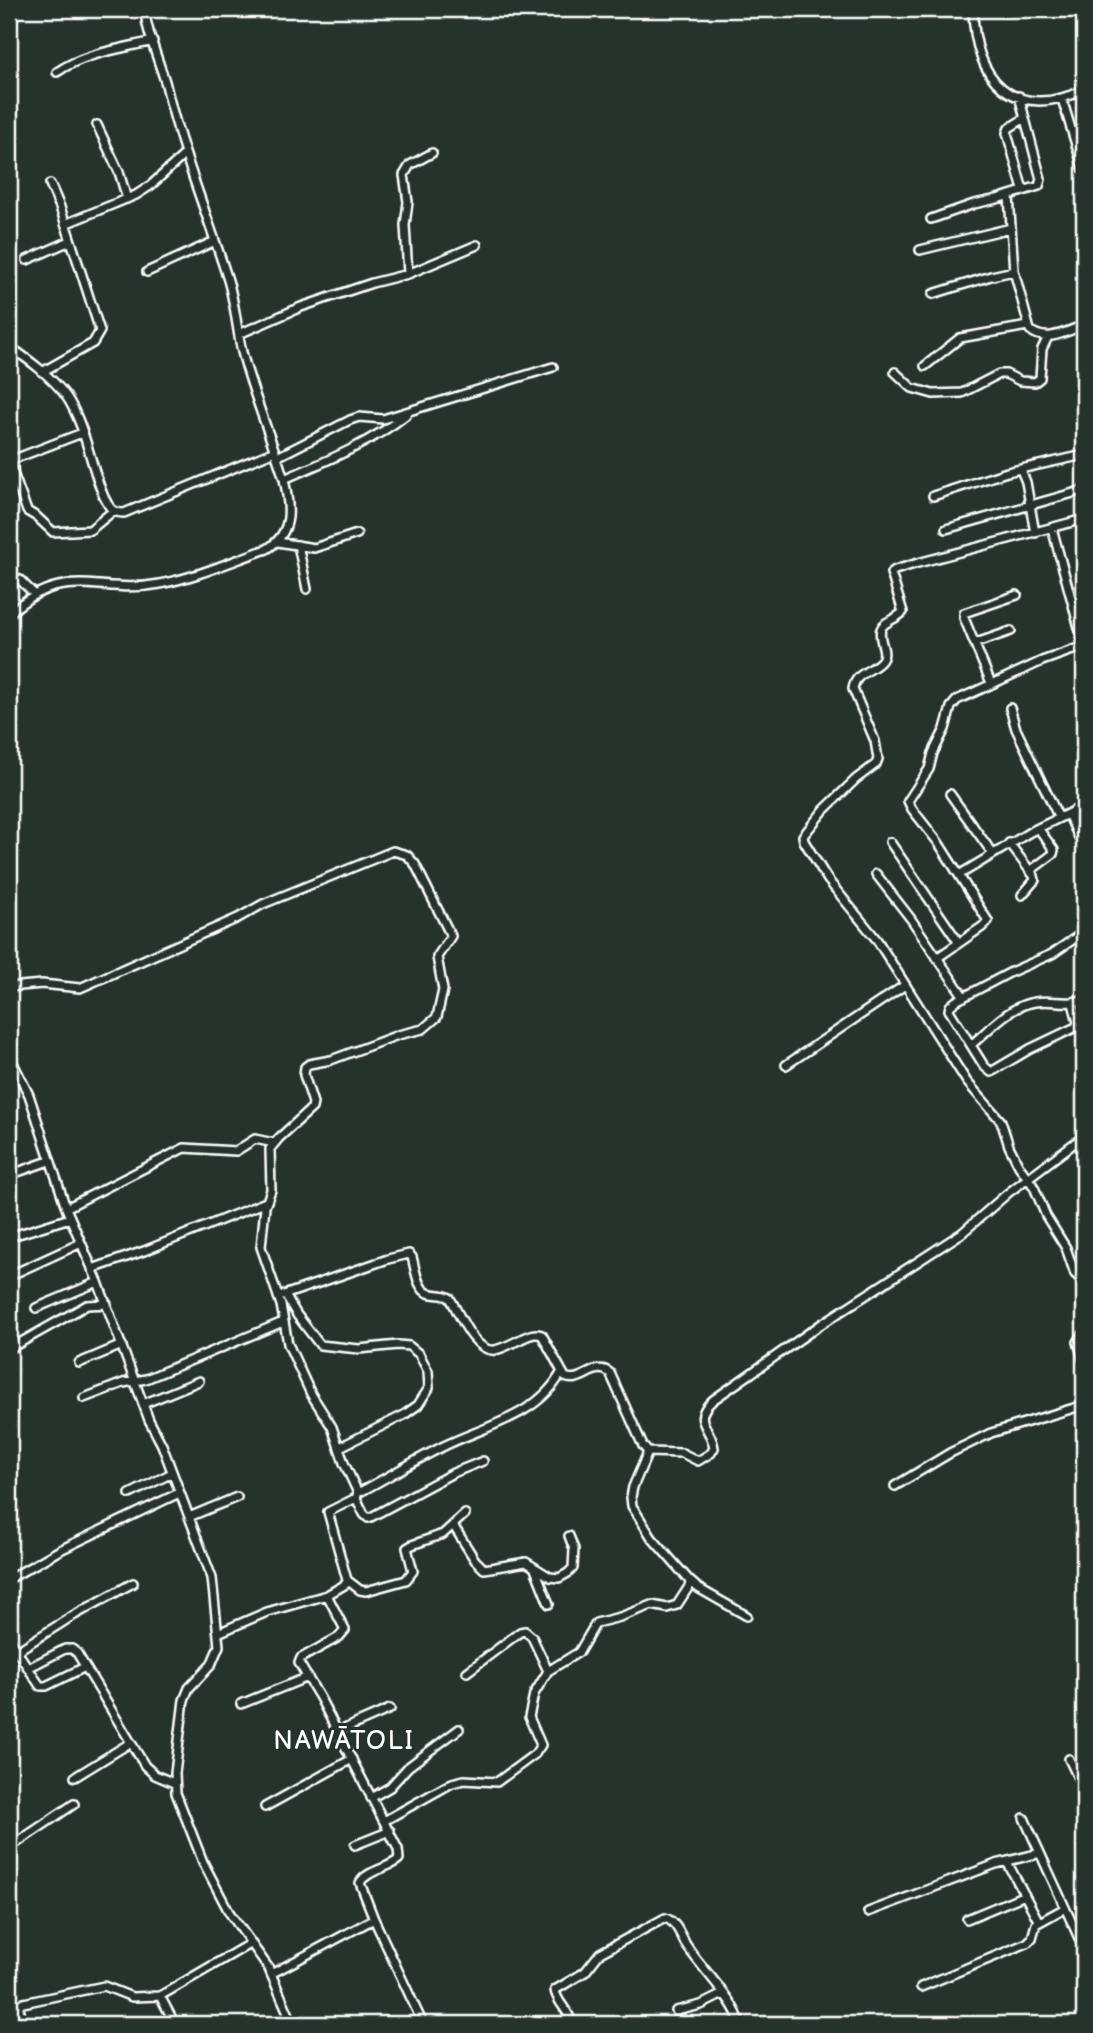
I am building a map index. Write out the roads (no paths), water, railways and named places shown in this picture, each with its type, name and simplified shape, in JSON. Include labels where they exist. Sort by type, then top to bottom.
[{"type":"street","points":[[9,614],[34,594],[67,583],[136,587],[183,579],[267,549],[278,542],[285,531],[288,497],[284,479],[249,375],[235,306],[215,241],[184,155],[144,15],[146,9]]},
{"type":"street","points":[[973,9],[984,67],[999,87],[1019,96],[1043,100],[1062,99],[1084,90]]},
{"type":"street","points":[[57,72],[85,56],[153,41]]},
{"type":"street","points":[[931,219],[1037,187],[1041,183],[1019,96]]},
{"type":"street","points":[[1062,99],[1084,171]]},
{"type":"street","points":[[1023,190],[1007,133],[1009,128],[1025,118]]},
{"type":"street","points":[[97,125],[119,172],[127,199]]},
{"type":"street","points":[[408,274],[405,225],[408,202],[404,175],[410,165],[432,153]]},
{"type":"street","points":[[65,224],[127,199],[150,186],[184,155]]},
{"type":"street","points":[[42,372],[93,343],[100,331],[50,184]]},
{"type":"street","points":[[1009,196],[1014,271],[1027,326],[1035,334],[1048,337],[1084,325]]},
{"type":"street","points":[[920,250],[1011,228]]},
{"type":"street","points":[[27,260],[70,241]]},
{"type":"street","points":[[147,272],[215,241]]},
{"type":"street","points":[[239,334],[333,296],[408,274],[477,245]]},
{"type":"street","points":[[933,294],[1014,271]]},
{"type":"street","points":[[925,366],[960,338],[1027,326]]},
{"type":"street","points":[[895,372],[912,388],[933,394],[962,393],[999,374],[1006,374],[1020,381],[1035,382],[1040,378],[1042,349],[1048,337]]},
{"type":"street","points":[[9,346],[29,360],[66,397],[100,486],[113,511]]},
{"type":"street","points":[[82,433],[9,461],[27,511],[53,532],[90,530],[113,511],[124,513],[276,454],[359,417],[383,419],[553,367]]},
{"type":"street","points":[[284,479],[387,430],[409,411]]},
{"type":"street","points":[[933,496],[966,484],[1084,456]]},
{"type":"street","points":[[1020,470],[1026,482],[1035,533]]},
{"type":"street","points":[[946,529],[1084,490]]},
{"type":"street","points":[[1084,519],[918,563],[891,573],[903,612],[882,627],[880,632],[883,659],[857,678],[853,689],[875,741],[878,759],[876,764],[834,800],[803,836],[828,880],[877,940],[967,1082],[1000,1121],[1009,1146],[1034,1186],[1050,1224],[1066,1248],[1075,1273],[1084,1282]]},
{"type":"street","points":[[937,958],[988,921],[938,842],[908,802],[929,769],[951,707],[966,695],[991,683],[1084,646],[1052,528]]},
{"type":"street","points":[[278,542],[314,548],[357,534]]},
{"type":"street","points":[[298,545],[307,589]]},
{"type":"street","points":[[9,576],[20,580],[34,594]]},
{"type":"street","points":[[991,683],[964,613],[1017,595]]},
{"type":"street","points":[[976,643],[1012,631]]},
{"type":"street","points":[[1010,708],[1016,729],[1059,818]]},
{"type":"street","points":[[950,794],[993,853]]},
{"type":"street","points":[[959,875],[1009,844],[1084,806]]},
{"type":"street","points":[[1068,814],[1084,848]]},
{"type":"street","points":[[1030,871],[1054,850],[1038,828]]},
{"type":"street","points":[[890,842],[958,943]]},
{"type":"street","points":[[1009,844],[1035,880],[1022,895]]},
{"type":"street","points":[[9,987],[42,984],[80,988],[238,918],[263,904],[387,853],[400,852],[407,855],[418,869],[450,936],[438,957],[443,990],[437,1017],[423,1029],[398,1035],[331,1060],[309,1064],[304,1075],[313,1103],[312,1108],[274,1143],[269,1157],[271,1190],[266,1202],[261,1247],[281,1296],[320,1345],[359,1349],[409,1346],[419,1354],[428,1371],[429,1388],[418,1405],[404,1415],[340,1447]]},
{"type":"street","points":[[876,874],[964,997]]},
{"type":"street","points":[[1073,1003],[1078,1022],[1076,1027],[1022,1053],[996,1071],[987,1070],[949,1010],[950,1006],[964,997],[1052,954],[1084,932]]},
{"type":"street","points":[[786,1065],[905,985]]},
{"type":"street","points":[[971,1045],[1006,1015],[1025,1003],[1073,1003],[1084,999]]},
{"type":"street","points":[[9,1055],[36,1116],[66,1208],[107,1304],[143,1404],[212,1578],[219,1646],[217,1656],[189,1688],[184,1700],[174,1783],[180,1808],[203,1862],[229,1912],[271,1974],[293,2024]]},
{"type":"street","points":[[9,1074],[18,1071]]},
{"type":"street","points":[[281,1296],[409,1254],[421,1287],[430,1294],[446,1295],[450,1298],[480,1346],[494,1350],[537,1333],[546,1340],[561,1373],[571,1380],[600,1368],[606,1369],[643,1446],[648,1451],[682,1453],[698,1461],[703,1460],[714,1448],[702,1419],[703,1412],[713,1400],[820,1325],[962,1233],[1027,1178],[1084,1136]]},
{"type":"street","points":[[66,1208],[184,1148],[193,1146],[236,1151],[255,1139],[274,1143]]},
{"type":"street","points":[[9,1175],[49,1161]]},
{"type":"street","points":[[92,1269],[266,1202]]},
{"type":"street","points":[[9,1237],[70,1218]]},
{"type":"street","points":[[9,1276],[81,1243]]},
{"type":"street","points":[[36,1308],[98,1282]]},
{"type":"street","points":[[281,1296],[288,1344],[311,1394],[332,1427],[364,1514],[371,1517],[453,1473],[483,1461]]},
{"type":"street","points":[[9,1349],[87,1305],[107,1304]]},
{"type":"street","points":[[84,1398],[124,1382],[135,1381],[283,1322]]},
{"type":"street","points":[[1084,1333],[1078,1342],[1084,1362]]},
{"type":"street","points":[[79,1363],[122,1345]]},
{"type":"street","points":[[218,1633],[267,1612],[343,1588],[346,1580],[327,1515],[330,1509],[445,1446],[512,1417],[548,1392],[561,1373]]},
{"type":"street","points":[[143,1404],[199,1381]]},
{"type":"street","points":[[895,1486],[950,1453],[991,1433],[1084,1405]]},
{"type":"street","points":[[648,1451],[631,1497],[632,1506],[652,1538],[689,1580],[747,1616]]},
{"type":"street","points":[[130,1494],[172,1474]]},
{"type":"street","points":[[9,1579],[60,1550],[179,1493]]},
{"type":"street","points":[[189,1517],[237,1497]]},
{"type":"street","points":[[346,1580],[366,1591],[406,1580],[413,1570],[407,1548],[438,1537],[465,1514]]},
{"type":"street","points":[[453,1525],[475,1560],[484,1569],[520,1562],[533,1565],[550,1577],[559,1578],[573,1568],[575,1559],[569,1536]]},
{"type":"street","points":[[533,1565],[549,1604]]},
{"type":"street","points":[[384,1821],[452,1783],[464,1780],[496,1782],[535,1754],[541,1745],[529,1717],[530,1706],[548,1671],[579,1652],[596,1623],[652,1605],[673,1608],[690,1585],[689,1580]]},
{"type":"street","points":[[17,1651],[133,1583]]},
{"type":"street","points":[[327,1595],[345,1630],[339,1637],[298,1660],[400,1854],[399,1859],[365,1876],[360,1883],[423,2024]]},
{"type":"street","points":[[467,1672],[520,1632],[532,1637],[548,1671]]},
{"type":"street","points":[[9,1639],[40,1686],[46,1686],[85,1667]]},
{"type":"street","points":[[28,1668],[65,1649],[72,1649],[77,1653],[145,1766],[155,1775],[174,1783]]},
{"type":"street","points":[[241,1704],[308,1677]]},
{"type":"street","points":[[337,1732],[390,1709]]},
{"type":"street","points":[[371,1798],[390,1787],[408,1768],[459,1729]]},
{"type":"street","points":[[75,1777],[130,1744]]},
{"type":"street","points":[[265,1807],[352,1759]]},
{"type":"street","points":[[1069,1759],[1084,1790]]},
{"type":"street","points":[[9,1848],[74,1804]]},
{"type":"street","points":[[1024,1818],[1084,1949]]},
{"type":"street","points":[[355,1845],[390,1831]]},
{"type":"street","points":[[868,1912],[1007,1862],[1040,1853]]},
{"type":"street","points":[[1007,1862],[1039,1922]]},
{"type":"street","points":[[967,1919],[1025,1895]]},
{"type":"street","points":[[921,1987],[1027,1943],[1039,1922],[1065,1908]]},
{"type":"street","points":[[571,2024],[569,2012],[556,1996],[555,1990],[585,1972],[600,1953],[665,1918],[671,1920],[692,1954],[738,2016],[740,2024]]},
{"type":"street","points":[[271,1974],[374,1919]]},
{"type":"street","points":[[9,2006],[104,1986],[132,1997],[160,1996],[251,1943]]},
{"type":"street","points":[[676,2011],[701,2005],[723,1994]]},
{"type":"street","points":[[160,1996],[174,2024]]},
{"type":"street","points":[[18,2004],[23,2024]]},
{"type":"district","name":"NAWĀTOLI","points":[[344,1741]]}]
